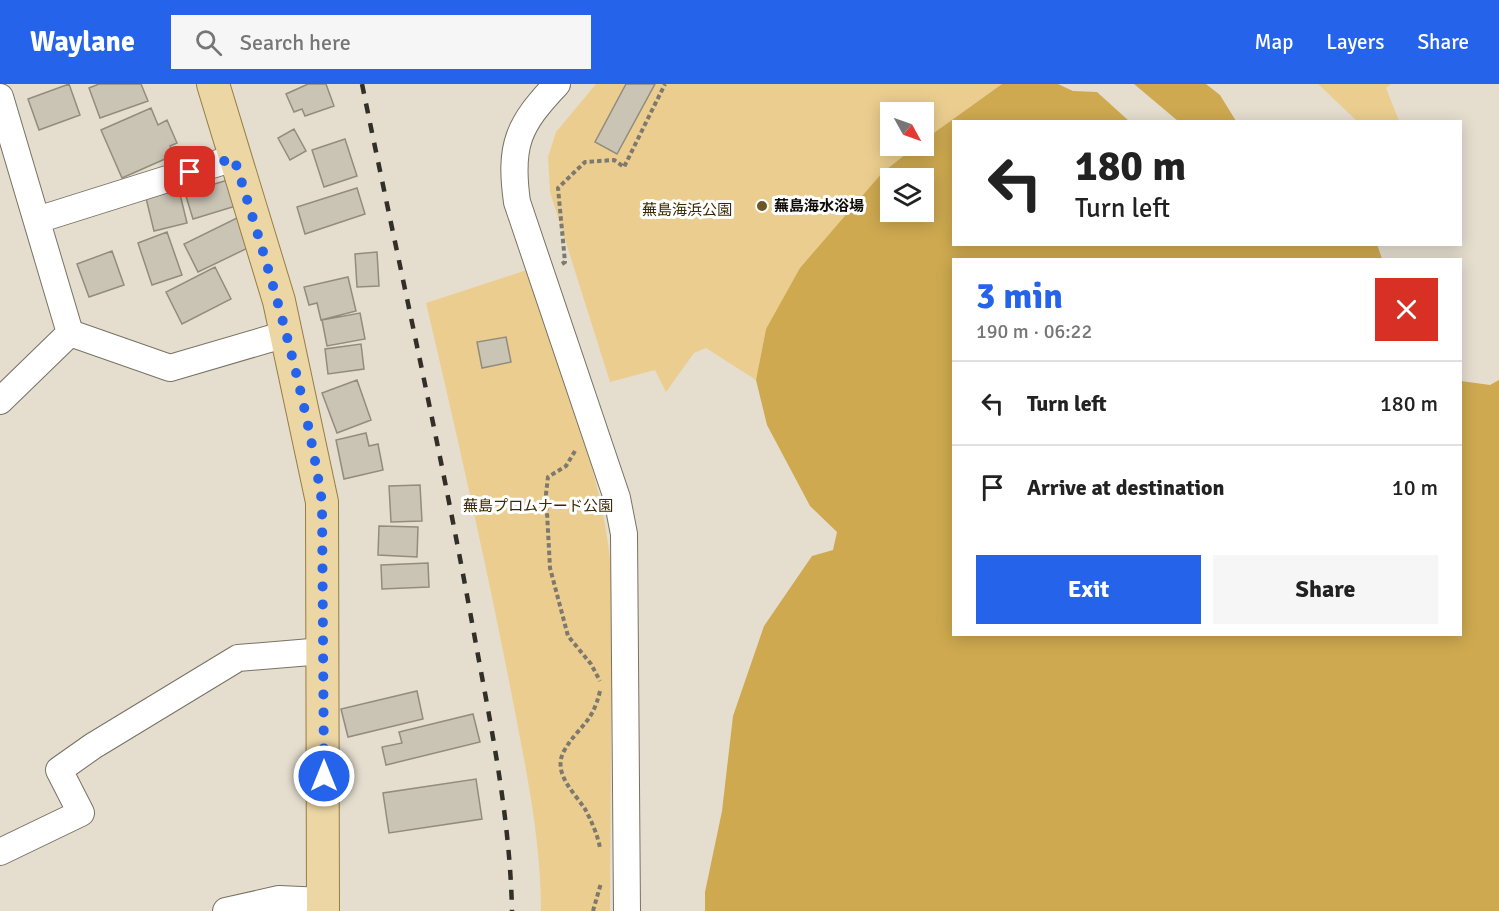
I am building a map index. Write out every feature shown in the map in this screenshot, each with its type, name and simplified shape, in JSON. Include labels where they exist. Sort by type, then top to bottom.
[{"type":"main road","points":[[213,84],[279,301],[322,502],[323,906]]},
{"type":"street","points":[[557,84],[537,105],[525,124],[515,148],[512,171],[517,202],[617,498],[624,534],[627,911]]},
{"type":"street","points":[[0,97],[70,333]]},
{"type":"street","points":[[37,220],[234,158]]},
{"type":"street","points":[[70,333],[170,368],[286,334]]},
{"type":"street","points":[[0,400],[70,333]]},
{"type":"street","points":[[0,852],[81,813],[59,770],[93,746],[238,658],[323,651]]},
{"type":"street","points":[[226,911],[279,899],[323,906]]},
{"type":"path","points":[[556,268],[565,262],[558,188],[585,162],[614,160],[624,167],[665,84]]},
{"type":"path","points":[[575,441],[573,458],[566,466],[548,477],[546,494],[548,549],[550,568],[568,636],[600,679],[595,710],[564,751],[561,760],[562,772],[585,809],[601,852]]},
{"type":"path","points":[[593,911],[601,880]]},
{"type":"green space","name":"蕪島海浜公園","points":[[596,84],[1002,84],[934,133],[934,102],[880,102],[880,156],[903,156],[888,168],[880,168],[880,176],[766,329],[756,380],[706,348],[694,353],[666,392],[655,370],[610,382],[550,192],[548,157],[556,132]]},
{"type":"green space","points":[[1318,84],[1391,84],[1386,88],[1399,120],[1356,120]]},
{"type":"green space","name":"蕪島プロムナード公園","points":[[527,270],[579,422],[600,500],[607,539],[612,579],[610,911],[541,911],[535,826],[521,742],[480,542],[426,303]]},
{"type":"shaded area","points":[[1002,84],[1058,84],[1073,91],[1097,92],[1128,120],[952,120],[952,246],[1378,246],[1382,258],[952,258],[952,636],[1462,636],[1462,381],[1490,385],[1499,380],[1499,911],[705,911],[705,892],[722,811],[733,716],[764,626],[812,556],[833,550],[837,532],[810,506],[767,425],[756,380],[766,329],[800,268],[880,175],[880,222],[934,222],[934,168],[888,168],[903,156],[934,156],[934,133]]},
{"type":"shaded area","points":[[1134,84],[1206,84],[1220,95],[1235,120],[1177,120]]},
{"type":"building","points":[[69,84],[80,115],[39,130],[28,99]]},
{"type":"building","points":[[99,84],[141,84],[148,101],[100,118],[89,88]]},
{"type":"building","points":[[308,84],[326,84],[334,106],[305,116],[302,109],[294,112],[286,94]]},
{"type":"building","points":[[626,84],[655,84],[617,154],[595,142]]},
{"type":"building","points":[[151,108],[158,125],[167,120],[177,143],[170,146],[174,155],[122,178],[101,130]]},
{"type":"building","points":[[294,129],[306,151],[290,160],[278,138]]},
{"type":"building","points":[[345,139],[357,176],[324,187],[312,150]]},
{"type":"building","points":[[231,179],[239,205],[193,219],[185,193]]},
{"type":"building","points":[[357,188],[365,214],[305,234],[297,207]]},
{"type":"building","points":[[179,190],[187,223],[154,231],[146,198]]},
{"type":"building","points":[[241,216],[254,245],[198,272],[184,244]]},
{"type":"building","points":[[167,232],[182,275],[152,285],[138,243]]},
{"type":"building","points":[[112,251],[124,285],[89,297],[77,264]]},
{"type":"building","points":[[377,252],[379,286],[357,287],[355,254]]},
{"type":"building","points":[[215,267],[231,299],[182,324],[166,292]]},
{"type":"building","points":[[348,277],[356,311],[321,320],[317,303],[309,305],[304,287]]},
{"type":"building","points":[[360,313],[365,339],[327,346],[322,320]]},
{"type":"building","points":[[506,337],[511,362],[482,368],[477,342]]},
{"type":"building","points":[[361,344],[364,369],[328,374],[325,349]]},
{"type":"building","points":[[357,380],[371,420],[337,433],[322,393]]},
{"type":"building","points":[[366,433],[369,446],[378,444],[383,470],[344,479],[336,440]]},
{"type":"building","points":[[420,485],[422,521],[391,522],[389,486]]},
{"type":"building","points":[[379,526],[418,527],[417,557],[378,555]]},
{"type":"building","points":[[428,563],[429,587],[382,589],[381,565]]},
{"type":"building","points":[[417,691],[423,719],[348,737],[341,709]]},
{"type":"building","points":[[473,714],[480,742],[386,765],[382,747],[402,743],[399,732]]},
{"type":"building","points":[[476,779],[482,819],[389,833],[383,793]]},
{"type":"railway","points":[[362,84],[447,492],[486,698],[503,804],[512,911]]},
{"type":"place","name":"蕪島海水浴場","points":[[762,206]]},
{"type":"route","points":[[190,172],[234,158],[279,301],[317,470],[322,502],[324,776]]}]
